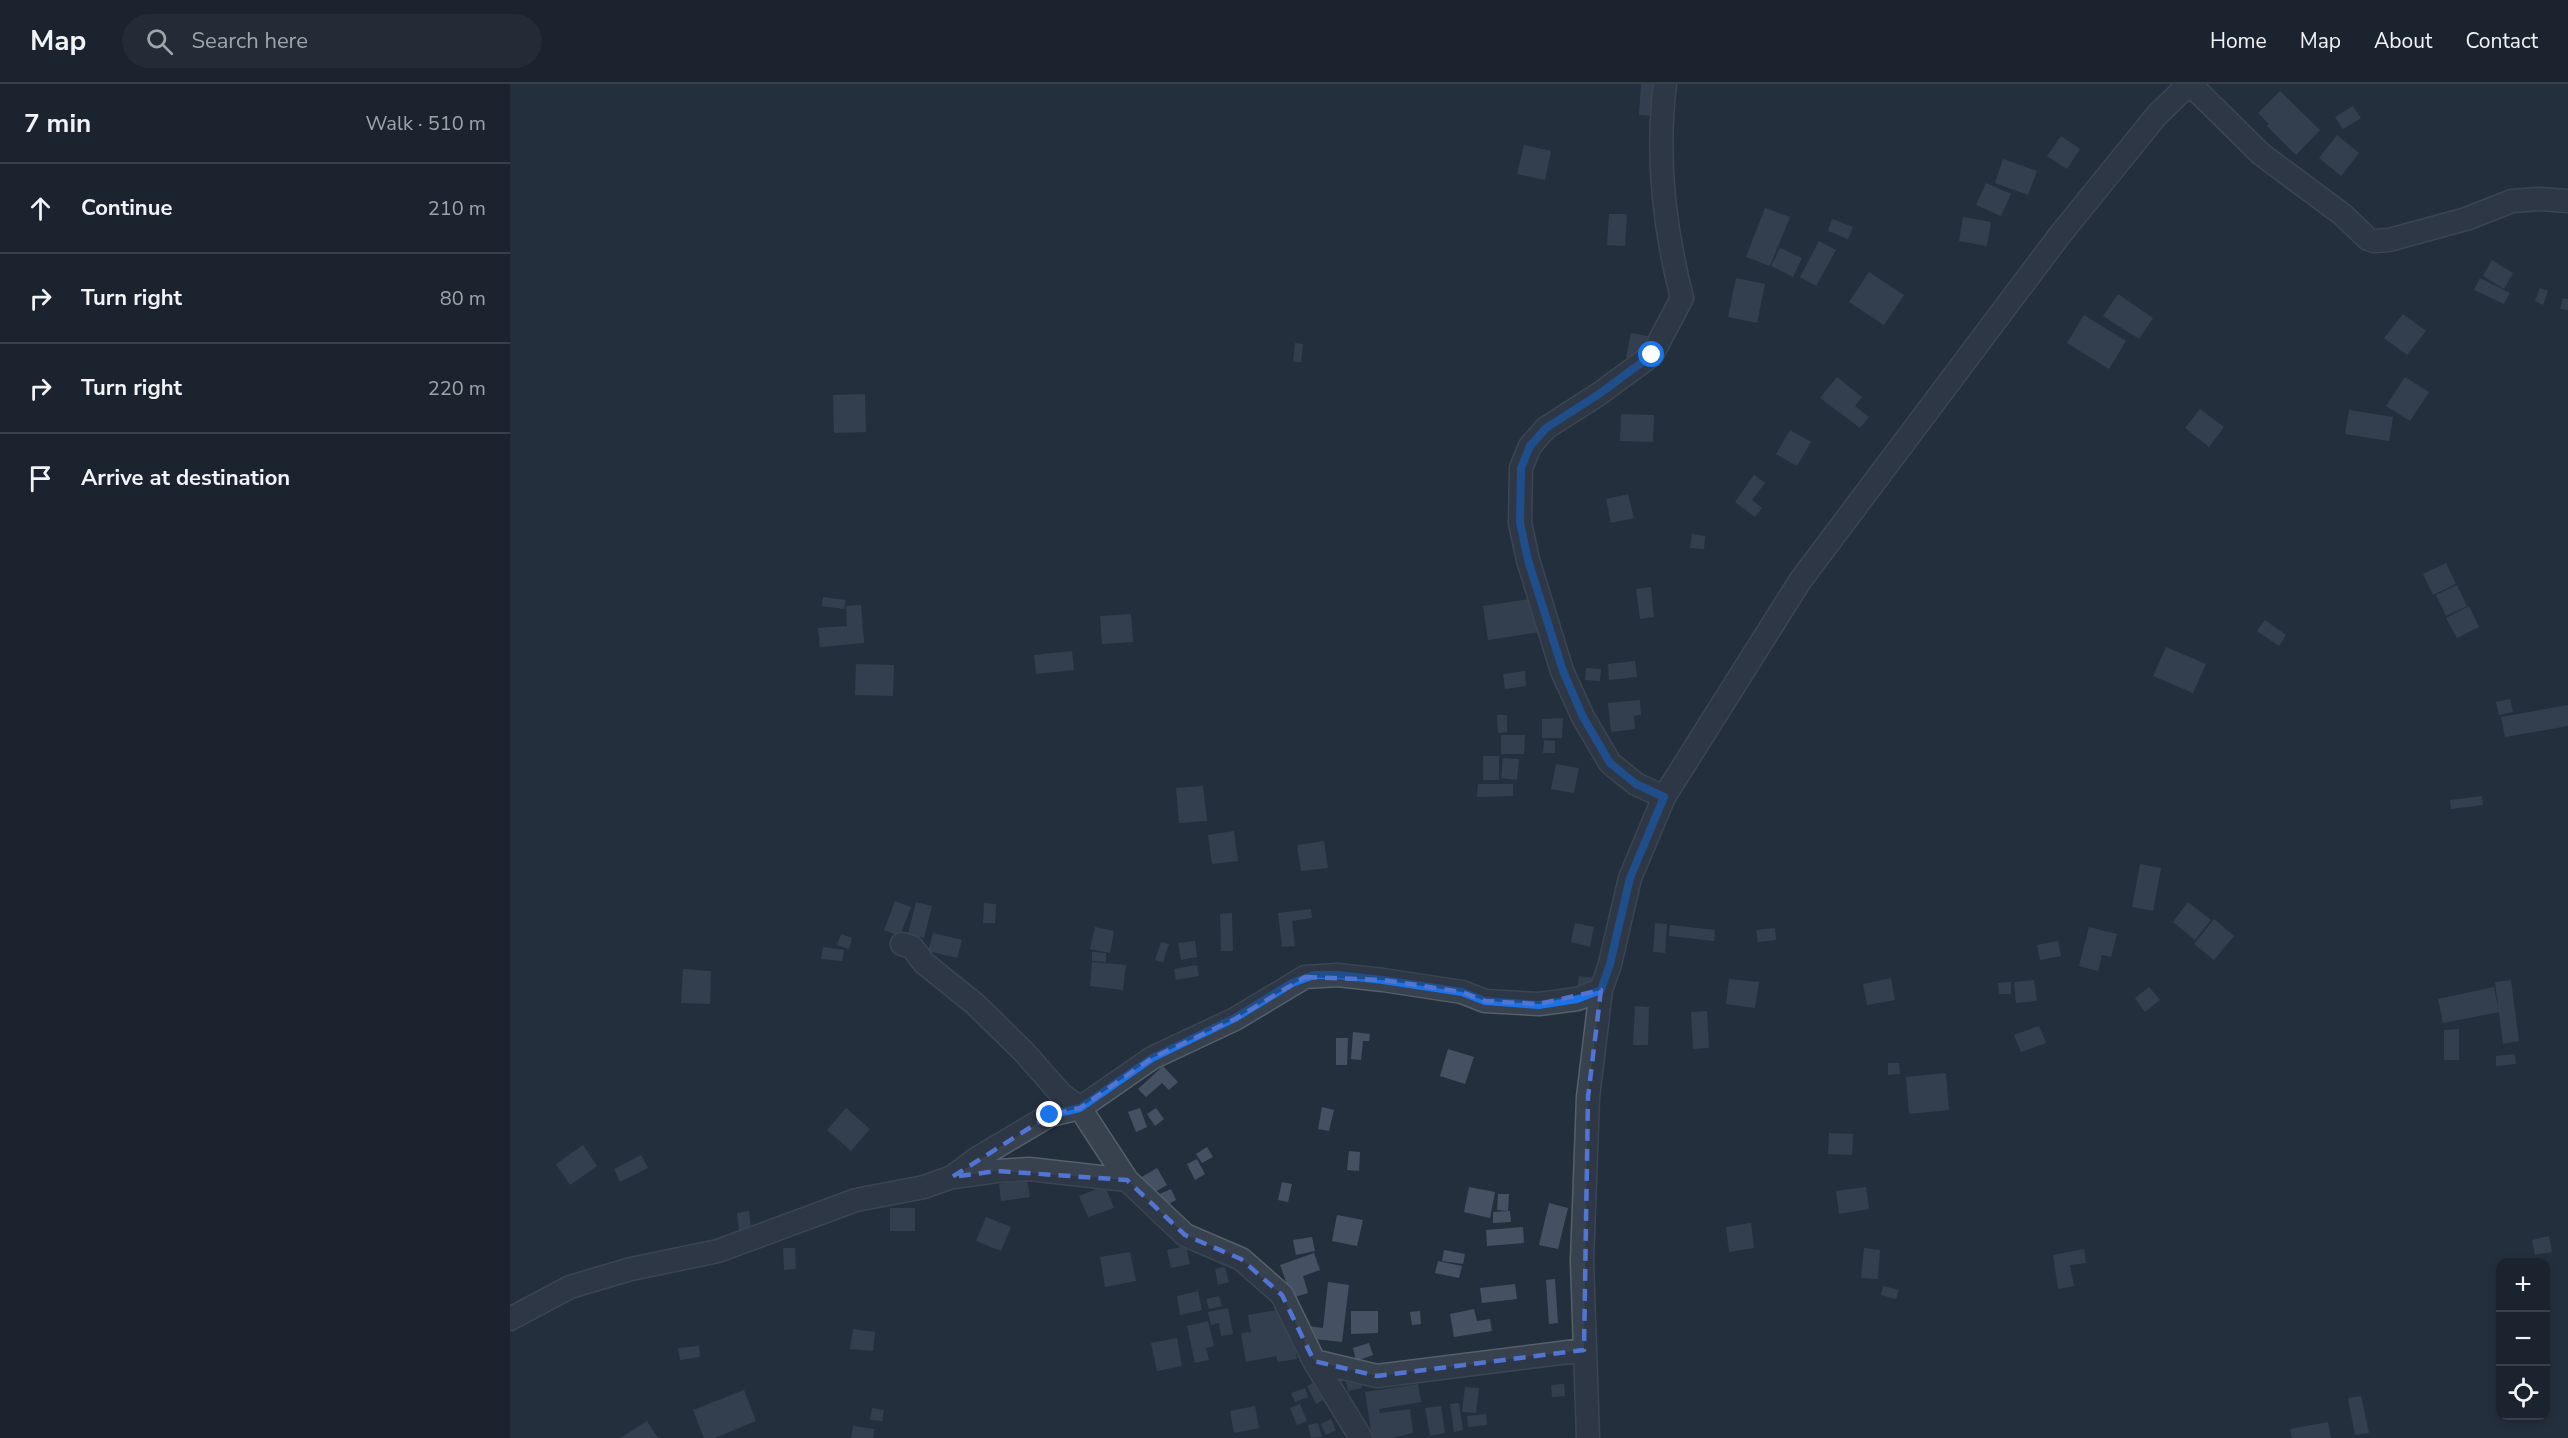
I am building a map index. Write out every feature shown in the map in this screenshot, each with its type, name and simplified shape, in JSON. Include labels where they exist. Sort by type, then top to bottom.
[{"type":"street","points":[[1664,797],[1636,784],[1610,763],[1583,717],[1563,671],[1528,560],[1520,523],[1521,468],[1530,446],[1546,428],[1599,394],[1652,355],[1682,298],[1670,249],[1663,195],[1660,134],[1665,84]]},
{"type":"street","points":[[1588,1438],[1582,1261],[1588,1097],[1601,990],[1610,964],[1630,878],[1664,797],[1800,581],[2059,236],[2157,115],[2189,84],[2261,153],[2343,215],[2368,239],[2374,241],[2389,240],[2466,219],[2512,201],[2539,199],[2568,201]]},
{"type":"street","points":[[902,944],[912,947],[924,963],[975,1004],[1024,1052],[1061,1094],[1080,1108],[1127,1180],[1185,1235],[1241,1259],[1282,1295],[1314,1361],[1361,1438]]},
{"type":"street","points":[[952,1178],[976,1159],[1050,1115],[1080,1108],[1152,1058],[1235,1018],[1292,983],[1314,975],[1383,980],[1462,992],[1485,1001],[1539,1005],[1577,999],[1601,990]]},
{"type":"street","points":[[510,1319],[570,1287],[631,1269],[718,1251],[856,1200],[924,1187],[952,1178],[1029,1169],[1127,1180]]},
{"type":"street","points":[[1314,1361],[1377,1376],[1584,1350]]},
{"type":"highlighted area","points":[[1305,977],[1383,980],[1462,992],[1485,1001],[1539,1004],[1601,990],[1588,1097],[1584,1350],[1377,1376],[1314,1361],[1282,1295],[1241,1259],[1185,1235],[1127,1180],[997,1171],[952,1177],[1050,1115],[1080,1108],[1152,1058],[1235,1019]]},
{"type":"building","points":[[1641,84],[1658,84],[1656,116],[1639,115]]},
{"type":"building","points":[[2280,91],[2320,130],[2296,155],[2267,126],[2269,124],[2258,113]]},
{"type":"building","points":[[2353,106],[2361,118],[2343,129],[2335,117]]},
{"type":"building","points":[[2337,135],[2359,153],[2341,176],[2319,158]]},
{"type":"building","points":[[2061,136],[2080,149],[2067,169],[2047,156]]},
{"type":"building","points":[[1524,145],[1551,151],[1545,180],[1517,174]]},
{"type":"building","points":[[2003,159],[2037,171],[2028,195],[1995,183]]},
{"type":"building","points":[[1986,183],[2011,194],[2001,216],[1976,205]]},
{"type":"building","points":[[1765,208],[1790,217],[1770,266],[1746,257]]},
{"type":"building","points":[[1609,214],[1627,214],[1625,246],[1607,245]]},
{"type":"building","points":[[1963,217],[1991,222],[1987,246],[1959,241]]},
{"type":"building","points":[[1832,219],[1853,227],[1848,239],[1828,231]]},
{"type":"building","points":[[1819,241],[1836,250],[1816,286],[1800,277]]},
{"type":"building","points":[[1780,248],[1802,258],[1793,277],[1771,266]]},
{"type":"building","points":[[2492,260],[2513,273],[2504,289],[2483,276]]},
{"type":"building","points":[[1869,272],[1904,295],[1884,325],[1849,302]]},
{"type":"building","points":[[1736,278],[1765,284],[1757,323],[1728,317]]},
{"type":"building","points":[[2480,278],[2510,293],[2504,304],[2474,290]]},
{"type":"building","points":[[2540,288],[2548,291],[2543,305],[2535,301]]},
{"type":"building","points":[[2118,294],[2153,318],[2139,339],[2103,316]]},
{"type":"building","points":[[2563,298],[2568,299],[2568,310],[2560,309]]},
{"type":"building","points":[[2403,314],[2426,331],[2407,355],[2384,338]]},
{"type":"building","points":[[2084,315],[2126,341],[2109,369],[2067,343]]},
{"type":"building","points":[[1631,333],[1648,336],[1644,360],[1626,357]]},
{"type":"building","points":[[1295,343],[1303,344],[1301,362],[1293,362]]},
{"type":"building","points":[[1837,377],[1862,397],[1855,406],[1869,417],[1860,428],[1820,398]]},
{"type":"building","points":[[2405,377],[2429,392],[2410,421],[2386,406]]},
{"type":"building","points":[[865,394],[866,432],[834,433],[833,395]]},
{"type":"building","points":[[2200,409],[2224,427],[2209,447],[2185,428]]},
{"type":"building","points":[[2349,410],[2393,417],[2389,441],[2345,434]]},
{"type":"building","points":[[1621,414],[1654,415],[1653,442],[1620,441]]},
{"type":"building","points":[[1790,430],[1811,442],[1797,466],[1776,454]]},
{"type":"building","points":[[1754,475],[1765,483],[1752,500],[1762,508],[1755,517],[1735,502]]},
{"type":"building","points":[[1628,494],[1634,518],[1611,523],[1606,499]]},
{"type":"building","points":[[1692,534],[1705,536],[1704,549],[1690,548]]},
{"type":"building","points":[[2446,563],[2456,584],[2433,595],[2423,574]]},
{"type":"building","points":[[2457,585],[2467,606],[2446,616],[2436,595]]},
{"type":"building","points":[[1651,587],[1654,617],[1640,619],[1636,589]]},
{"type":"building","points":[[823,597],[846,600],[844,609],[822,606]]},
{"type":"building","points":[[1536,598],[1541,632],[1488,640],[1483,606]]},
{"type":"building","points":[[861,605],[864,643],[820,647],[818,628],[847,626],[846,606]]},
{"type":"building","points":[[2469,606],[2479,627],[2457,638],[2446,618]]},
{"type":"building","points":[[1131,614],[1133,642],[1102,644],[1100,616]]},
{"type":"building","points":[[2265,620],[2286,635],[2279,646],[2257,631]]},
{"type":"building","points":[[2166,647],[2206,664],[2193,693],[2153,676]]},
{"type":"building","points":[[1072,651],[1074,670],[1036,674],[1034,655]]},
{"type":"building","points":[[1635,661],[1637,677],[1609,680],[1608,664]]},
{"type":"building","points":[[856,664],[894,665],[893,696],[855,695]]},
{"type":"building","points":[[1586,668],[1601,669],[1600,681],[1585,680]]},
{"type":"building","points":[[1525,671],[1526,686],[1505,689],[1503,674]]},
{"type":"building","points":[[2510,699],[2513,712],[2499,715],[2496,702]]},
{"type":"building","points":[[1640,700],[1641,715],[1634,716],[1635,729],[1611,732],[1608,703]]},
{"type":"building","points":[[2568,705],[2568,726],[2505,737],[2501,717]]},
{"type":"building","points":[[1497,715],[1507,715],[1507,732],[1498,733]]},
{"type":"building","points":[[1563,718],[1562,738],[1542,738],[1542,719]]},
{"type":"building","points":[[1501,735],[1525,735],[1524,754],[1501,754]]},
{"type":"building","points":[[1544,740],[1555,741],[1555,753],[1543,753]]},
{"type":"building","points":[[1483,756],[1499,756],[1499,780],[1483,780]]},
{"type":"building","points":[[1503,758],[1519,759],[1517,780],[1501,778]]},
{"type":"building","points":[[1556,764],[1579,768],[1574,793],[1551,789]]},
{"type":"building","points":[[1478,784],[1513,784],[1513,796],[1477,797]]},
{"type":"building","points":[[1203,786],[1207,821],[1179,823],[1176,788]]},
{"type":"building","points":[[2482,796],[2483,805],[2451,809],[2450,800]]},
{"type":"building","points":[[1234,831],[1238,861],[1212,864],[1208,835]]},
{"type":"building","points":[[1324,841],[1328,868],[1301,871],[1297,845]]},
{"type":"building","points":[[2140,864],[2161,868],[2153,911],[2132,907]]},
{"type":"building","points":[[895,901],[911,907],[900,936],[884,930]]},
{"type":"building","points":[[916,902],[932,906],[924,938],[908,934]]},
{"type":"building","points":[[2188,902],[2211,920],[2195,940],[2173,922]]},
{"type":"building","points":[[984,903],[996,904],[995,923],[983,923]]},
{"type":"building","points":[[1311,909],[1312,918],[1292,921],[1295,946],[1282,947],[1278,913]]},
{"type":"building","points":[[1232,913],[1233,951],[1221,951],[1220,914]]},
{"type":"building","points":[[2214,919],[2234,936],[2214,960],[2194,944]]},
{"type":"building","points":[[1575,923],[1594,927],[1590,947],[1571,942]]},
{"type":"building","points":[[1655,923],[1667,924],[1665,953],[1653,952]]},
{"type":"building","points":[[1670,925],[1715,930],[1714,941],[1669,936]]},
{"type":"building","points":[[1095,927],[1114,931],[1110,953],[1090,949]]},
{"type":"building","points":[[2089,927],[2117,934],[2111,957],[2102,955],[2098,971],[2079,966]]},
{"type":"building","points":[[1775,928],[1776,940],[1758,942],[1756,930]]},
{"type":"building","points":[[933,933],[962,940],[957,958],[928,951]]},
{"type":"building","points":[[841,934],[852,938],[849,949],[837,945]]},
{"type":"building","points":[[1195,941],[1197,957],[1181,960],[1178,943]]},
{"type":"building","points":[[2058,941],[2061,956],[2040,960],[2037,945]]},
{"type":"building","points":[[1161,942],[1169,944],[1163,962],[1155,960]]},
{"type":"building","points":[[823,947],[844,950],[842,961],[821,959]]},
{"type":"building","points":[[1092,952],[1106,953],[1106,962],[1092,961]]},
{"type":"building","points":[[1092,962],[1126,965],[1123,990],[1090,986]]},
{"type":"building","points":[[1197,965],[1199,976],[1176,980],[1174,969]]},
{"type":"building","points":[[683,969],[711,971],[710,1004],[681,1003]]},
{"type":"building","points":[[1579,976],[1594,978],[1592,993],[1577,991]]},
{"type":"building","points":[[1891,978],[1895,1000],[1867,1005],[1863,984]]},
{"type":"building","points":[[1729,979],[1759,982],[1755,1008],[1726,1004]]},
{"type":"building","points":[[2034,980],[2037,1001],[2016,1003],[2014,982]]},
{"type":"building","points":[[2511,980],[2519,1041],[2503,1044],[2495,982]]},
{"type":"building","points":[[2011,982],[2011,994],[1999,994],[1998,983]]},
{"type":"building","points":[[2149,987],[2160,1000],[2145,1012],[2135,998]]},
{"type":"building","points":[[2494,987],[2499,1012],[2443,1023],[2438,999]]},
{"type":"building","points":[[1635,1006],[1649,1007],[1648,1045],[1633,1045]]},
{"type":"building","points":[[1707,1011],[1709,1048],[1693,1049],[1691,1012]]},
{"type":"building","points":[[2039,1026],[2046,1043],[2021,1052],[2014,1035]]},
{"type":"building","points":[[2459,1029],[2459,1060],[2444,1060],[2444,1030]]},
{"type":"building","points":[[1353,1032],[1370,1034],[1369,1041],[1363,1041],[1361,1060],[1351,1059]]},
{"type":"building","points":[[1336,1038],[1348,1038],[1347,1065],[1336,1065]]},
{"type":"building","points":[[1448,1049],[1474,1057],[1465,1084],[1440,1076]]},
{"type":"building","points":[[2515,1054],[2516,1064],[2496,1066],[2496,1056]]},
{"type":"building","points":[[1888,1063],[1899,1063],[1900,1074],[1888,1075]]},
{"type":"building","points":[[1163,1066],[1178,1082],[1169,1090],[1162,1083],[1146,1097],[1138,1089]]},
{"type":"building","points":[[1946,1073],[1949,1110],[1909,1114],[1906,1077]]},
{"type":"building","points":[[1322,1107],[1334,1110],[1329,1131],[1318,1129]]},
{"type":"building","points":[[846,1108],[870,1129],[851,1151],[827,1130]]},
{"type":"building","points":[[1140,1108],[1147,1127],[1136,1132],[1128,1112]]},
{"type":"building","points":[[1156,1108],[1164,1119],[1155,1126],[1147,1114]]},
{"type":"building","points":[[1829,1133],[1853,1134],[1852,1155],[1828,1154]]},
{"type":"building","points":[[583,1145],[597,1166],[570,1185],[556,1164]]},
{"type":"building","points":[[1207,1147],[1213,1157],[1202,1163],[1196,1154]]},
{"type":"building","points":[[1349,1151],[1360,1152],[1359,1171],[1347,1170]]},
{"type":"building","points":[[641,1155],[648,1168],[620,1182],[614,1169]]},
{"type":"building","points":[[1197,1159],[1205,1174],[1195,1180],[1187,1164]]},
{"type":"building","points":[[1157,1168],[1167,1185],[1150,1195],[1140,1178]]},
{"type":"building","points":[[1027,1180],[1030,1197],[1001,1201],[999,1184]]},
{"type":"building","points":[[1282,1182],[1292,1184],[1288,1202],[1278,1200]]},
{"type":"building","points":[[1105,1186],[1114,1208],[1088,1217],[1079,1196]]},
{"type":"building","points":[[1469,1187],[1495,1192],[1490,1218],[1464,1212]]},
{"type":"building","points":[[1866,1187],[1869,1209],[1839,1214],[1836,1191]]},
{"type":"building","points":[[1171,1189],[1176,1200],[1161,1208],[1155,1196]]},
{"type":"building","points":[[1498,1194],[1509,1194],[1508,1211],[1497,1210]]},
{"type":"building","points":[[1549,1203],[1568,1208],[1558,1249],[1539,1245]]},
{"type":"building","points":[[890,1208],[915,1208],[915,1231],[890,1231]]},
{"type":"building","points":[[749,1211],[751,1230],[739,1231],[737,1213]]},
{"type":"building","points":[[1510,1211],[1511,1222],[1493,1223],[1493,1212]]},
{"type":"building","points":[[1337,1215],[1363,1220],[1357,1246],[1332,1241]]},
{"type":"building","points":[[986,1217],[1011,1227],[1001,1251],[976,1241]]},
{"type":"building","points":[[1751,1223],[1754,1248],[1729,1252],[1726,1227]]},
{"type":"building","points":[[1523,1227],[1524,1243],[1487,1246],[1486,1230]]},
{"type":"building","points":[[2549,1236],[2552,1252],[2535,1255],[2532,1240]]},
{"type":"building","points":[[1312,1237],[1315,1251],[1296,1255],[1293,1240]]},
{"type":"building","points":[[1186,1246],[1190,1264],[1171,1268],[1167,1250]]},
{"type":"building","points":[[783,1248],[795,1248],[796,1269],[784,1270]]},
{"type":"building","points":[[1864,1248],[1880,1250],[1878,1279],[1861,1278]]},
{"type":"building","points":[[2084,1249],[2086,1263],[2070,1265],[2074,1286],[2058,1289],[2053,1255]]},
{"type":"building","points":[[1444,1250],[1465,1254],[1463,1264],[1442,1261]]},
{"type":"building","points":[[1130,1252],[1136,1281],[1105,1287],[1100,1257]]},
{"type":"building","points":[[1314,1253],[1320,1270],[1303,1276],[1308,1293],[1292,1298],[1280,1265]]},
{"type":"building","points":[[1438,1261],[1462,1266],[1459,1278],[1435,1273]]},
{"type":"building","points":[[1225,1267],[1229,1282],[1218,1285],[1215,1269]]},
{"type":"building","points":[[1555,1279],[1558,1323],[1549,1324],[1546,1280]]},
{"type":"building","points":[[1328,1282],[1349,1285],[1342,1342],[1306,1338],[1308,1326],[1323,1328]]},
{"type":"building","points":[[1515,1284],[1517,1299],[1482,1303],[1480,1288]]},
{"type":"building","points":[[1883,1286],[1899,1290],[1896,1299],[1881,1295]]},
{"type":"building","points":[[1198,1291],[1202,1310],[1180,1315],[1177,1296]]},
{"type":"building","points":[[1219,1296],[1222,1306],[1209,1309],[1206,1299]]},
{"type":"building","points":[[1228,1308],[1233,1334],[1221,1336],[1219,1323],[1211,1325],[1208,1312]]},
{"type":"building","points":[[1288,1308],[1297,1359],[1278,1362],[1276,1356],[1246,1362],[1241,1333],[1251,1332],[1248,1315]]},
{"type":"building","points":[[1474,1309],[1477,1321],[1490,1319],[1492,1331],[1454,1337],[1450,1314]]},
{"type":"building","points":[[1351,1311],[1378,1311],[1378,1333],[1351,1334]]},
{"type":"building","points":[[1420,1311],[1421,1324],[1412,1325],[1410,1312]]},
{"type":"building","points":[[1208,1321],[1214,1346],[1206,1348],[1209,1360],[1195,1363],[1187,1326]]},
{"type":"building","points":[[853,1329],[875,1332],[873,1351],[850,1349]]},
{"type":"building","points":[[1177,1338],[1182,1366],[1157,1371],[1151,1343]]},
{"type":"building","points":[[1369,1343],[1373,1355],[1356,1361],[1353,1348]]},
{"type":"building","points":[[699,1346],[700,1357],[680,1360],[678,1348]]},
{"type":"building","points":[[1359,1374],[1362,1388],[1348,1391],[1345,1377]]},
{"type":"building","points":[[1317,1381],[1326,1398],[1316,1404],[1307,1386]]},
{"type":"building","points":[[1418,1384],[1421,1402],[1379,1409],[1380,1413],[1410,1409],[1413,1433],[1392,1438],[1372,1438],[1365,1392]]},
{"type":"building","points":[[1564,1384],[1565,1396],[1552,1397],[1551,1385]]},
{"type":"building","points":[[1465,1387],[1479,1388],[1476,1413],[1462,1412]]},
{"type":"building","points":[[1305,1388],[1308,1397],[1295,1402],[1291,1393]]},
{"type":"building","points":[[744,1390],[756,1421],[715,1438],[704,1438],[693,1410]]},
{"type":"building","points":[[2361,1396],[2369,1433],[2355,1435],[2348,1398]]},
{"type":"building","points":[[1459,1403],[1463,1430],[1454,1432],[1450,1404]]},
{"type":"building","points":[[1300,1404],[1307,1421],[1297,1425],[1290,1408]]},
{"type":"building","points":[[1255,1406],[1259,1428],[1234,1433],[1230,1411]]},
{"type":"building","points":[[1441,1406],[1445,1433],[1430,1436],[1425,1408]]},
{"type":"building","points":[[872,1408],[884,1410],[882,1421],[870,1420]]},
{"type":"building","points":[[1486,1414],[1487,1425],[1468,1427],[1467,1416]]},
{"type":"building","points":[[1331,1419],[1336,1430],[1326,1435],[1321,1424]]},
{"type":"building","points":[[647,1421],[658,1438],[620,1438]]},
{"type":"building","points":[[2328,1422],[2331,1438],[2292,1438],[2290,1429]]},
{"type":"building","points":[[1318,1423],[1322,1437],[1311,1438],[1308,1425]]},
{"type":"building","points":[[853,1426],[874,1429],[873,1438],[851,1438]]},
{"type":"route","points":[[1050,1115],[1080,1108],[1152,1058],[1235,1018],[1305,977],[1338,975],[1383,980],[1462,992],[1485,1001],[1539,1005],[1577,999],[1601,990],[1610,964],[1630,878],[1664,797],[1636,784],[1610,763],[1583,717],[1563,671],[1528,560],[1520,523],[1521,468],[1530,446],[1546,428],[1599,394],[1652,355]]}]
